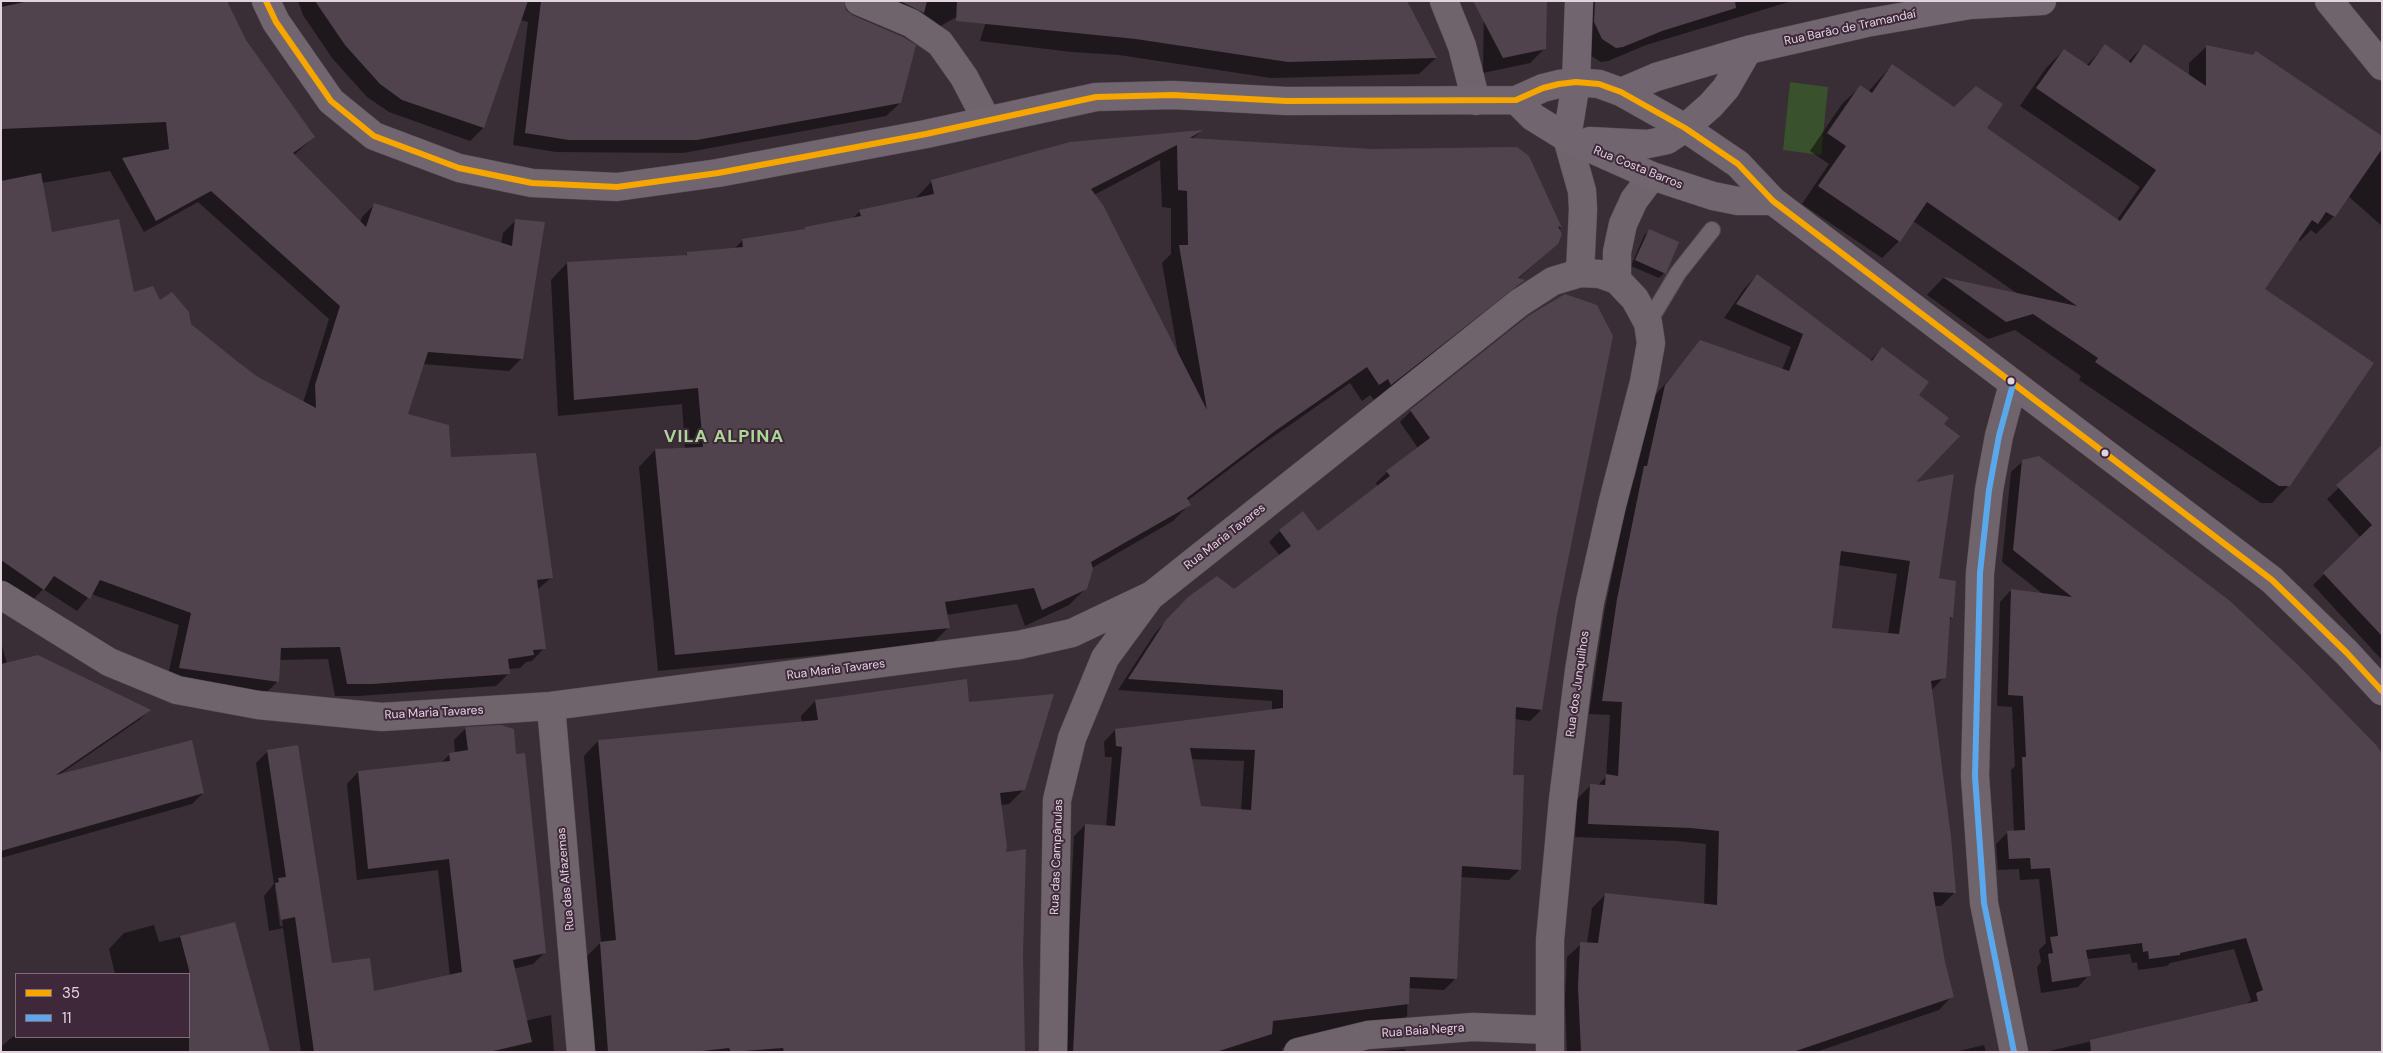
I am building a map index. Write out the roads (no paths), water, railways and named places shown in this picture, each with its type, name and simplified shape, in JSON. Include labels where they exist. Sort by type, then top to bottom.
[{"type":"main road","points":[[266,1],[276,22],[331,100],[374,136],[459,168],[532,183],[617,187],[718,174],[926,134],[986,119],[1096,97],[1173,95],[1286,100],[1516,100],[1543,88],[1576,82],[1599,84],[1621,92],[1686,128],[1738,164],[1773,201],[2272,580],[2347,653],[2382,691]]},
{"type":"main road","points":[[1579,1],[1576,82],[1567,138],[1614,144],[1648,144],[1667,140],[1686,128],[1711,105],[1726,88],[1748,50]]},
{"type":"main road","name":"Rua Barão de Tramandaí","points":[[1621,92],[1656,77],[1748,50],[1866,23],[1970,3],[2042,1]]},
{"type":"main road","name":"Rua Costa Barros","points":[[1516,100],[1533,117],[1567,138],[1652,176],[1713,196],[1738,201],[1773,201]]},
{"type":"street","points":[[859,1],[911,23],[940,42],[964,77],[986,119]]},
{"type":"street","points":[[1444,1],[1462,46],[1476,100]]},
{"type":"street","points":[[2329,1],[2382,66]]},
{"type":"street","points":[[1567,138],[1582,191],[1580,273],[1600,274],[1617,280],[1635,299],[1648,323]]},
{"type":"street","points":[[1617,280],[1617,252],[1623,224],[1634,200],[1652,176]]},
{"type":"street","name":"Rua Maria Tavares","points":[[1,595],[109,662],[178,690],[258,705],[382,717],[551,706],[1018,645],[1072,633],[1152,595],[1518,303],[1553,281],[1580,273]]},
{"type":"street","name":"Rua dos Junquilhos","points":[[1550,1041],[1551,930],[1562,800],[1579,671],[1592,592],[1644,382],[1651,343],[1648,323]]},
{"type":"street","points":[[2013,384],[1999,436],[1989,490],[1980,573],[1975,776],[1984,903],[2014,1052]]},
{"type":"street","name":"Rua das Campânulas","points":[[1053,1052],[1057,800],[1072,738],[1105,658],[1152,595]]},
{"type":"street","name":"Rua das Alfazemas","points":[[551,706],[581,1052]]},
{"type":"street","name":"Rua Baia Negra","points":[[1298,1052],[1368,1035],[1473,1027],[1550,1041]]},
{"type":"lane","points":[[1648,323],[1678,273],[1712,230]]},
{"type":"district","name":"VILA ALPINA","points":[[724,437]]}]
